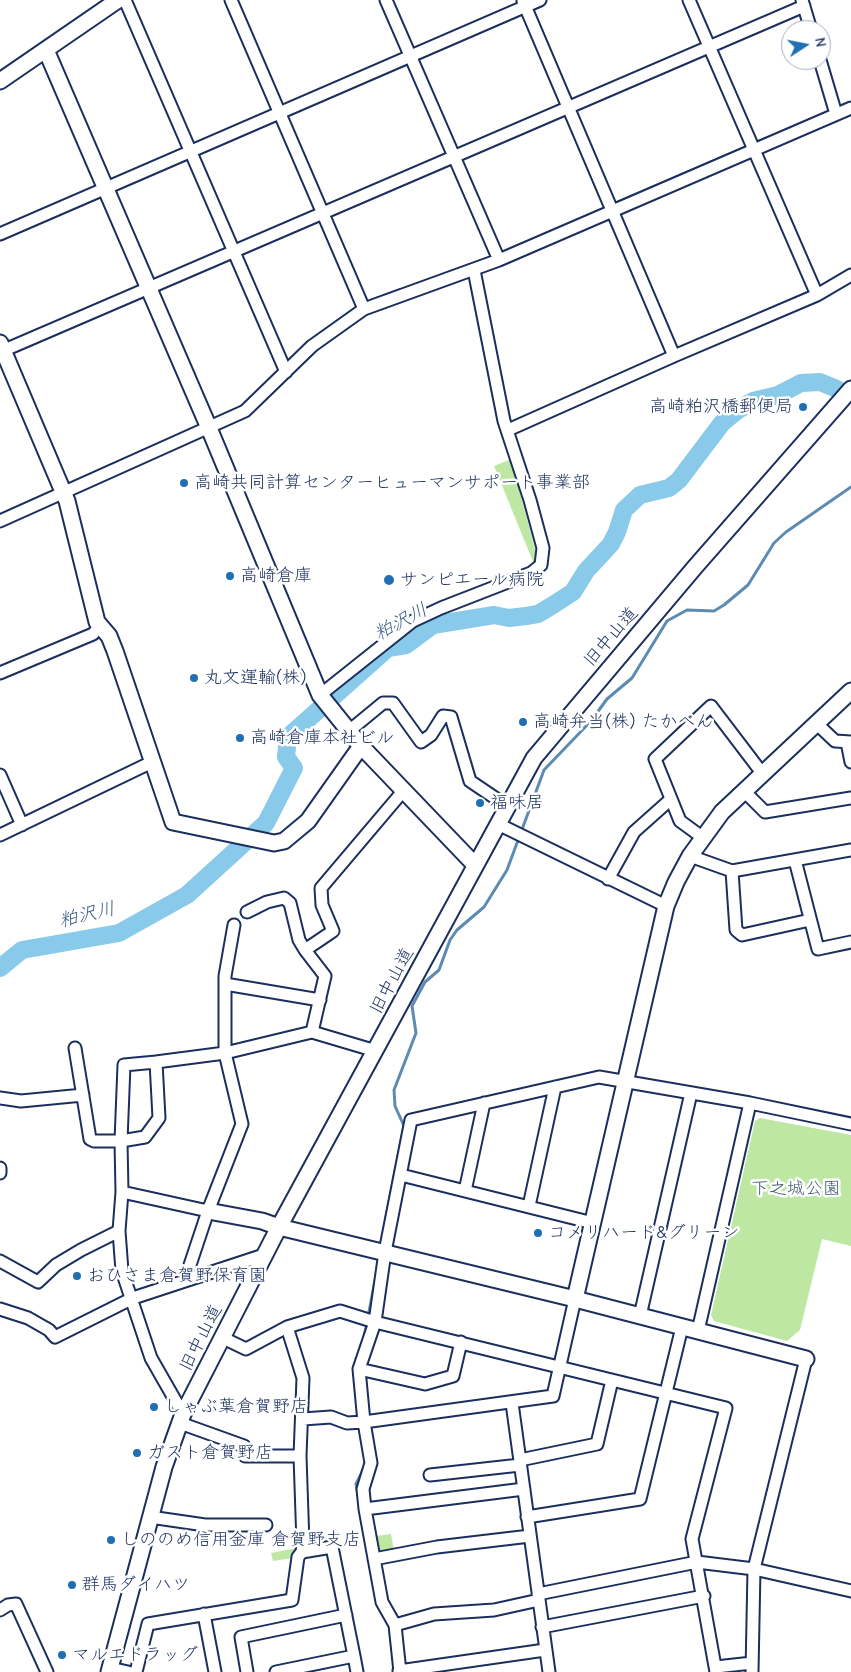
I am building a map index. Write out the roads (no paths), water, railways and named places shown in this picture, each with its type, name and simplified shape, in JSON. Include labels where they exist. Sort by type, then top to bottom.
[{"type":"street","points":[[0,81],[118,0]]},
{"type":"street","points":[[125,0],[286,372]]},
{"type":"street","points":[[231,0],[364,309]]},
{"type":"street","points":[[386,0],[499,260]]},
{"type":"street","points":[[0,234],[410,56],[524,3],[540,0]]},
{"type":"street","points":[[689,0],[817,295]]},
{"type":"street","points":[[524,3],[674,356]]},
{"type":"street","points":[[361,746],[308,821],[294,834],[274,843],[174,822],[115,651],[109,636],[99,627],[94,616],[65,494],[1,349],[149,289],[709,46],[803,3],[808,20]]},
{"type":"street","points":[[46,50],[210,428],[325,702],[361,746],[475,865]]},
{"type":"street","points":[[823,70],[836,114]]},
{"type":"street","points":[[0,521],[65,494],[245,411],[312,346],[364,309],[499,260],[851,108]]},
{"type":"street","points":[[325,702],[413,621],[538,570],[543,557],[542,548],[504,421],[474,270]]},
{"type":"street","points":[[508,430],[817,295],[851,275]]},
{"type":"street","name":"旧中山道","points":[[109,1670],[164,1467],[182,1418],[221,1337],[267,1254],[279,1227],[376,1052],[534,758],[566,718],[851,389]]},
{"type":"street","points":[[0,673],[93,634],[99,627]]},
{"type":"street","points":[[303,1419],[331,1417],[347,1423],[364,1422],[552,1396],[666,906],[676,882],[702,837],[743,790],[851,691]]},
{"type":"street","points":[[349,731],[383,703],[392,703],[422,742],[430,736],[443,716],[451,717],[470,781],[507,806]]},
{"type":"street","points":[[702,837],[680,821],[655,759],[711,706],[762,773]]},
{"type":"street","points":[[816,722],[835,741],[849,742],[851,762]]},
{"type":"street","points":[[0,835],[152,762]]},
{"type":"street","points":[[0,775],[22,825]]},
{"type":"street","points":[[305,950],[333,931],[322,905],[321,888],[404,790]]},
{"type":"street","points":[[743,790],[764,812],[851,798]]},
{"type":"street","points":[[608,879],[634,832],[671,799]]},
{"type":"street","points":[[498,824],[666,906]]},
{"type":"street","points":[[690,856],[732,872],[851,850]]},
{"type":"street","points":[[795,860],[818,948],[851,942]]},
{"type":"street","points":[[732,872],[736,930],[742,935],[810,920]]},
{"type":"street","points":[[247,912],[272,900],[284,898],[290,903],[299,940],[325,976],[312,1032]]},
{"type":"street","points":[[186,1280],[208,1211],[242,1124],[225,1053],[225,984],[234,924]]},
{"type":"street","points":[[225,984],[320,1000]]},
{"type":"street","points":[[300,1456],[245,1456],[244,1446],[182,1418],[152,1358],[133,1298],[122,1271],[118,1232],[122,1192],[121,1141],[124,1066],[225,1053],[312,1032],[376,1052]]},
{"type":"street","points":[[75,1048],[90,1139],[94,1141],[121,1141],[145,1137],[159,1118],[156,1062]]},
{"type":"street","points":[[545,1650],[400,1672],[395,1625],[382,1602],[365,1510],[363,1489],[371,1463],[364,1422],[360,1369],[375,1322],[385,1252],[411,1120],[599,1078],[750,1103],[851,1124]]},
{"type":"street","points":[[529,1206],[555,1087]]},
{"type":"street","points":[[640,1316],[691,1093]]},
{"type":"street","points":[[0,1098],[21,1100],[83,1095]]},
{"type":"street","points":[[465,1191],[484,1103]]},
{"type":"street","points":[[698,1331],[750,1103]]},
{"type":"street","points":[[0,1168],[0,1173]]},
{"type":"street","points":[[401,1175],[593,1223]]},
{"type":"street","points":[[122,1192],[262,1221],[279,1227],[575,1299],[806,1359],[754,1569],[752,1667],[716,1670],[704,1596],[692,1539],[726,1408],[375,1322],[340,1311],[287,1327],[246,1349],[221,1337]]},
{"type":"street","points":[[0,1261],[38,1282],[56,1265],[118,1232]]},
{"type":"street","points":[[0,1309],[28,1318],[49,1330],[55,1337],[133,1298],[267,1254]]},
{"type":"street","points":[[136,1672],[148,1624],[292,1600],[298,1557],[302,1552],[300,1456],[303,1419],[303,1378],[287,1327]]},
{"type":"street","points":[[528,1517],[640,1499],[682,1327]]},
{"type":"street","points":[[360,1369],[425,1384],[453,1376],[461,1342]]},
{"type":"street","points":[[430,1475],[520,1462],[597,1444],[612,1380]]},
{"type":"street","points":[[512,1403],[549,1672]]},
{"type":"street","points":[[365,1510],[524,1489]]},
{"type":"street","points":[[150,1517],[206,1525],[266,1525]]},
{"type":"street","points":[[374,1559],[437,1547],[530,1536]]},
{"type":"street","points":[[302,1552],[332,1547],[357,1672]]},
{"type":"street","points":[[395,1625],[434,1614],[494,1610],[538,1597],[697,1562],[754,1569],[851,1591]]},
{"type":"street","points":[[542,1627],[704,1596]]},
{"type":"street","points":[[0,1610],[8,1605],[16,1604],[47,1672]]},
{"type":"street","points":[[204,1614],[215,1672]]},
{"type":"street","points":[[247,1672],[241,1637],[346,1615]]},
{"type":"street","points":[[276,1672],[354,1656]]},
{"type":"street","points":[[109,1670],[128,1672]]},
{"type":"waterway","points":[[757,142],[775,135]]},
{"type":"waterway","points":[[616,203],[746,147]]},
{"type":"waterway","points":[[367,302],[399,290]]},
{"type":"waterway","points":[[307,343],[357,307]]},
{"type":"waterway","points":[[287,362],[295,355]]},
{"type":"waterway","name":"粕沢川","points":[[0,968],[22,950],[119,933],[187,895],[266,823],[294,768],[286,757],[288,737],[388,648],[406,645],[433,625],[494,615],[509,618],[538,614],[573,592],[586,571],[611,544],[624,510],[640,495],[669,488],[679,480],[722,423],[738,410],[753,401],[778,395],[801,383],[820,382],[837,389]]},
{"type":"waterway","points":[[386,1217],[404,1126],[395,1106],[394,1090],[416,1033],[412,1006],[425,982],[439,970],[450,940],[457,930],[484,907],[507,870],[544,770],[591,721],[607,699],[632,678],[667,621],[687,610],[714,611],[724,605],[748,585],[774,543],[786,532],[851,487]]},
{"type":"waterway","points":[[368,1317],[377,1270]]},
{"type":"waterway","points":[[364,1337],[367,1323]]},
{"type":"waterway","points":[[358,1424],[362,1440]]},
{"type":"waterway","points":[[358,1495],[356,1484],[364,1468]]},
{"type":"waterway","points":[[389,1623],[393,1657]]},
{"type":"place","name":"高崎粕沢橋郵便局","points":[[803,407]]},
{"type":"place","name":"高崎共同計算センターヒューマンサポート事業部","points":[[184,483]]},
{"type":"place","name":"高崎倉庫","points":[[230,576]]},
{"type":"place","name":"サンピエール病院","points":[[389,580]]},
{"type":"place","name":"丸文運輸(株)","points":[[194,678]]},
{"type":"place","name":"高崎弁当(株) たかべん","points":[[523,722]]},
{"type":"place","name":"高崎倉庫本社ビル","points":[[240,738]]},
{"type":"place","name":"福味居","points":[[480,803]]},
{"type":"place","name":"コメリハード&グリーン","points":[[538,1233]]},
{"type":"place","name":"おひさま倉賀野保育園","points":[[77,1276]]},
{"type":"place","name":"しゃぶ葉倉賀野店","points":[[154,1407]]},
{"type":"place","name":"ガスト倉賀野店","points":[[137,1453]]},
{"type":"place","name":"しののめ信用金庫 倉賀野支店","points":[[111,1540]]},
{"type":"place","name":"群馬ダイハツ","points":[[72,1585]]},
{"type":"place","name":"マルエドラッグ","points":[[62,1655]]},
{"type":"park label","name":"下之城公園","points":[[796,1189]]}]
